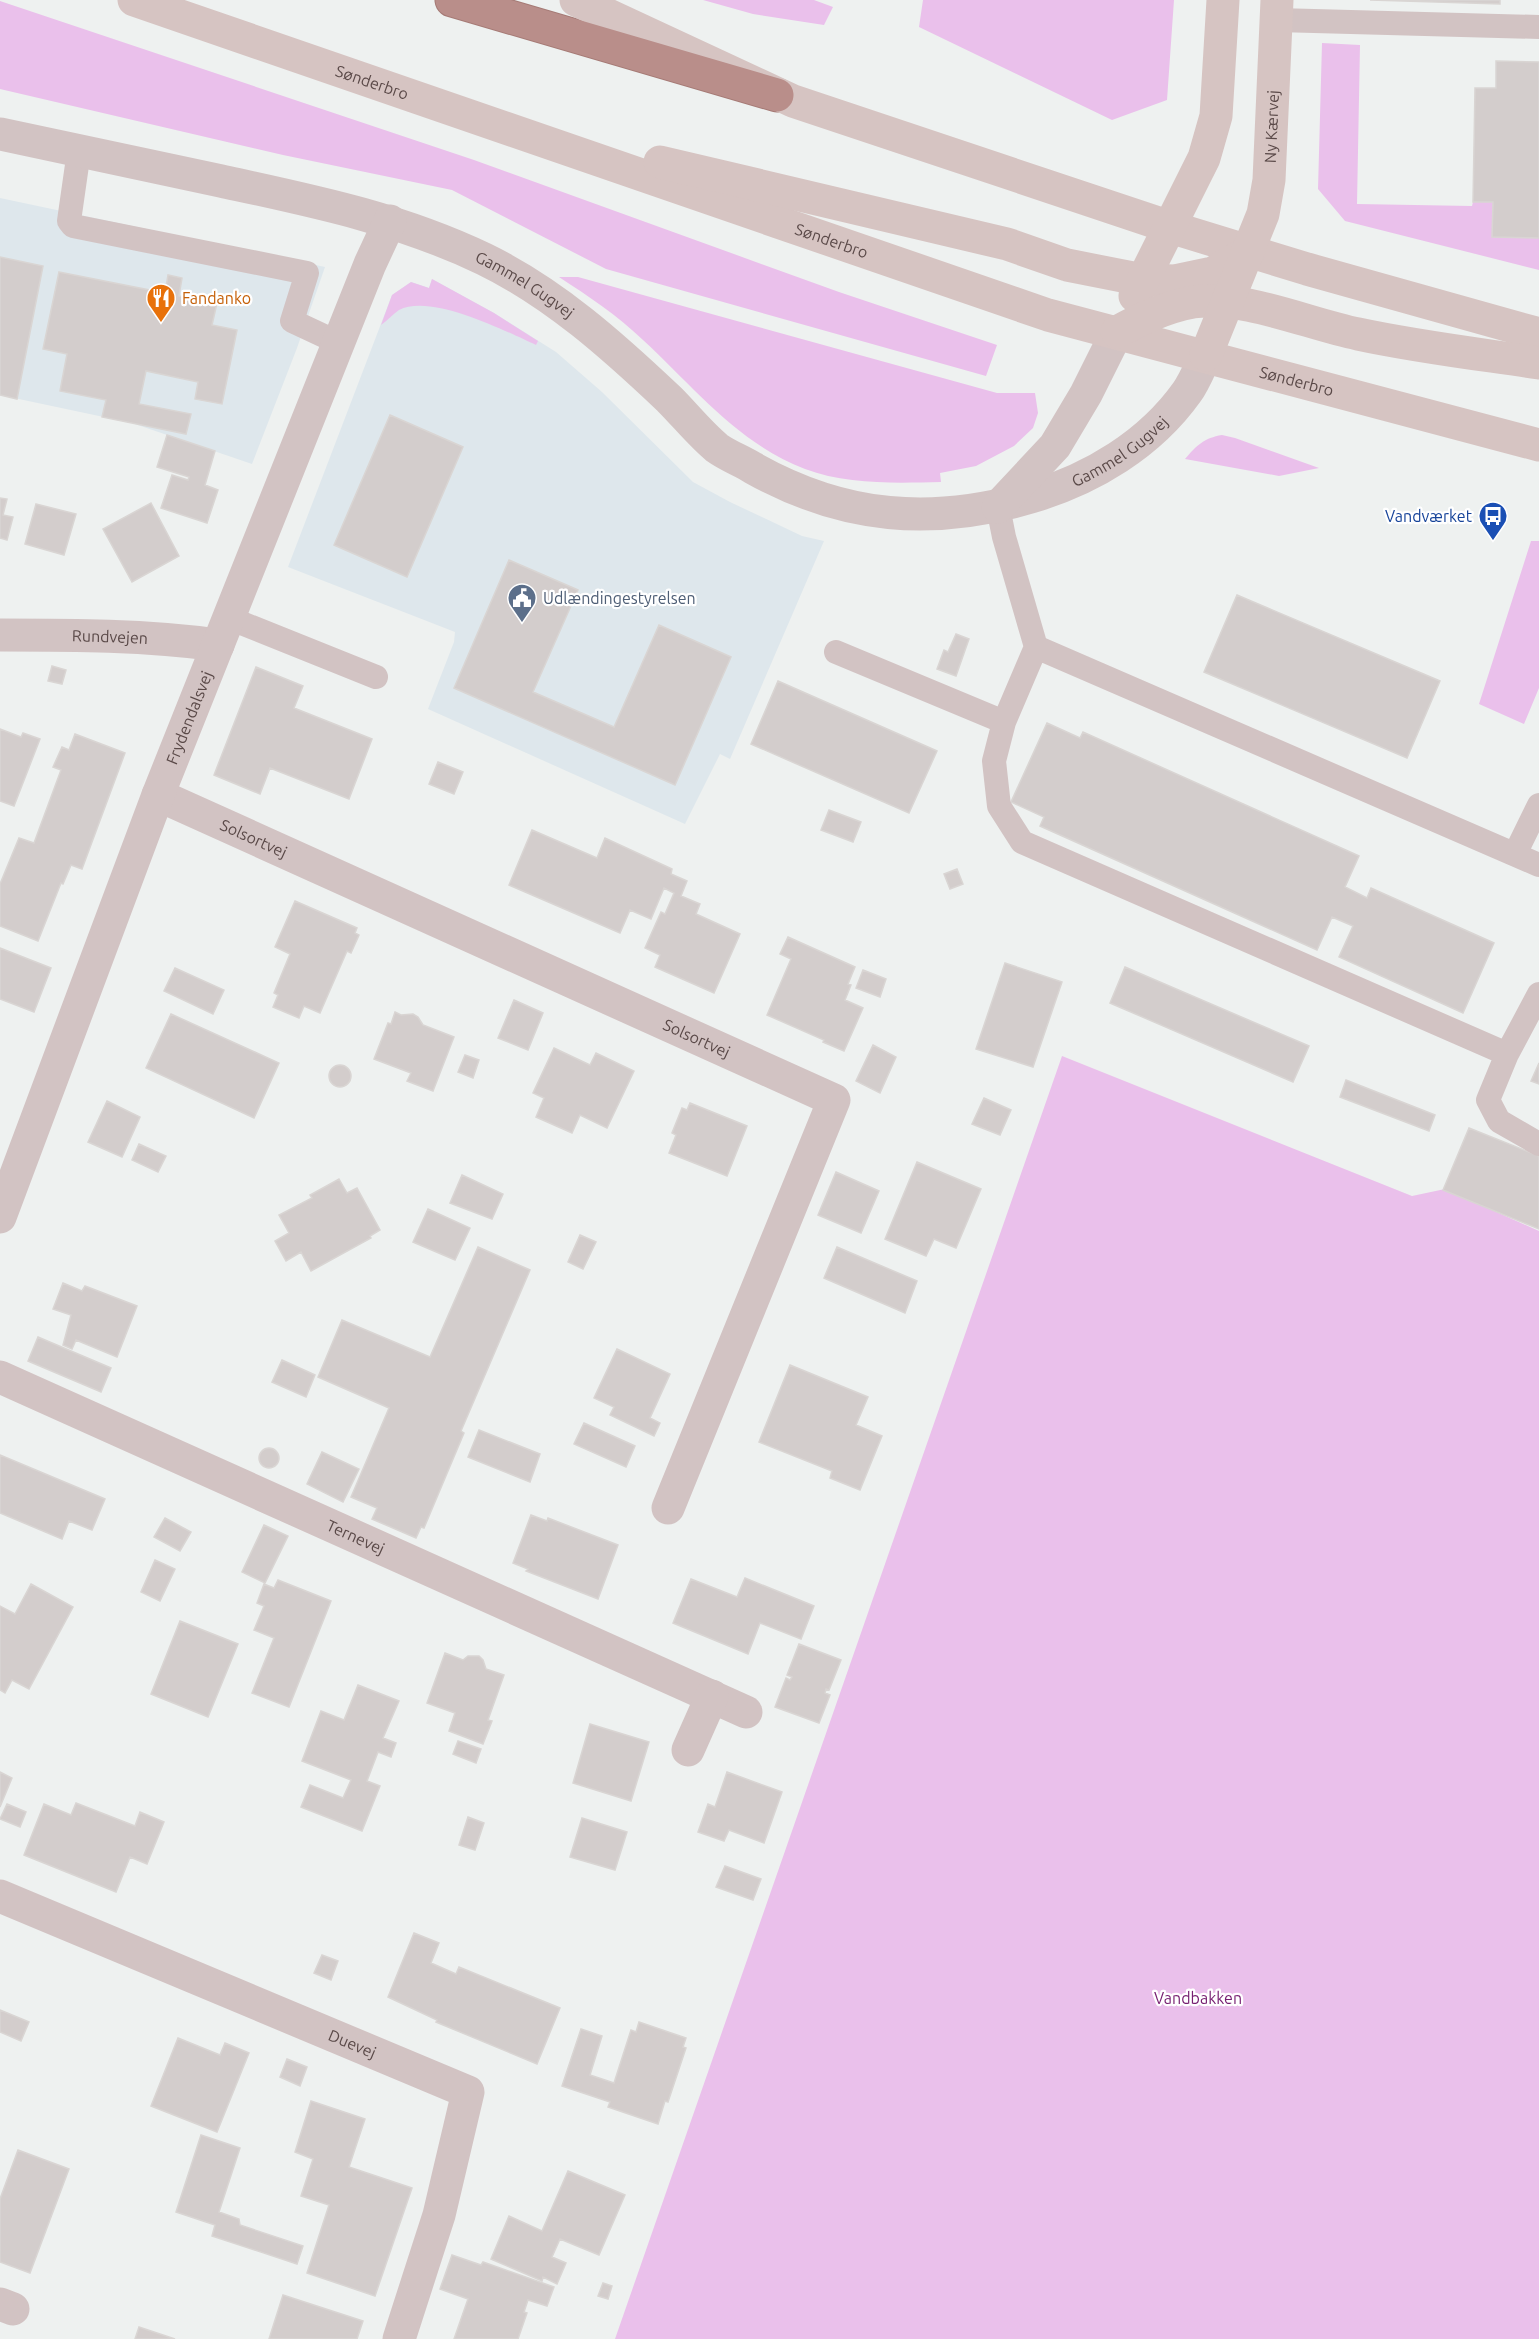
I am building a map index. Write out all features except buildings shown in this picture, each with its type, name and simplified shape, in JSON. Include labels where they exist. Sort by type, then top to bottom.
[{"type":"highway","points":[[462,4],[777,95]]},
{"type":"street","name":"Sønderbro","points":[[134,0],[1036,311],[1539,445]]},
{"type":"street","points":[[576,0],[777,95],[1170,227],[1539,334]]},
{"type":"street","points":[[998,507],[1054,446],[1086,394],[1204,158],[1216,116],[1223,0]]},
{"type":"street","name":"Ny Kærvej","points":[[1206,355],[1263,214],[1269,180],[1277,10]]},
{"type":"street","points":[[476,118],[1006,244],[1067,265],[1143,280],[1175,281],[1213,273],[1249,251]]},
{"type":"street","name":"Gammel Gugvej","points":[[0,134],[334,205],[390,221],[440,240],[486,260],[526,282],[557,303],[620,354],[717,448],[777,482],[838,503],[890,514],[945,515],[998,507],[1044,493],[1088,475],[1131,450],[1161,423],[1188,390],[1206,355]]},
{"type":"street","name":"Frydendalsvej","points":[[0,1217],[158,795],[390,221]]},
{"type":"street","points":[[1117,332],[1158,311],[1194,302],[1228,302],[1358,334],[1539,363]]},
{"type":"street","name":"Rundvejen","points":[[0,635],[107,635],[163,638],[223,631]]},
{"type":"street","name":"Solsortvej","points":[[158,795],[834,1100],[668,1508]]},
{"type":"street","name":"Ternevej","points":[[0,1377],[746,1712]]},
{"type":"street","points":[[688,1750],[712,1696]]},
{"type":"street","name":"Duevej","points":[[0,1896],[468,2092],[439,2215],[399,2339]]},
{"type":"lane","points":[[1277,10],[1539,27]]},
{"type":"lane","points":[[79,151],[69,221],[73,226],[307,273],[292,321],[339,343]]},
{"type":"lane","points":[[998,507],[1004,537],[1035,647],[1004,722],[994,761],[999,806],[1022,842],[1507,1054]]},
{"type":"lane","points":[[223,631],[376,677]]},
{"type":"lane","points":[[1035,647],[1539,865]]},
{"type":"lane","points":[[836,652],[1004,722]]},
{"type":"lane","points":[[1515,854],[1539,804]]},
{"type":"lane","points":[[1539,994],[1507,1054],[1488,1100],[1499,1121],[1539,1144]]},
{"type":"shaded area","points":[[0,198],[325,267],[297,348],[252,464],[132,423],[0,395]]},
{"type":"shaded area","points":[[432,279],[494,313],[556,352],[602,392],[693,482],[802,536],[824,541],[730,759],[720,754],[685,824],[428,709],[454,642],[455,632],[288,567],[392,295],[411,282],[429,288]]},
{"type":"green space","points":[[703,0],[814,0],[833,7],[824,25],[753,14]]},
{"type":"green space","points":[[923,0],[1174,0],[1167,100],[1112,120],[919,27]]},
{"type":"green space","points":[[0,1],[474,160],[839,292],[997,345],[986,376],[606,269],[452,190],[283,155],[0,89]]},
{"type":"green space","points":[[1322,43],[1360,45],[1357,204],[1472,206],[1473,202],[1493,202],[1492,237],[1539,238],[1539,270],[1345,221],[1318,189]]},
{"type":"green space","points":[[559,277],[578,277],[997,393],[1035,393],[1038,413],[1033,428],[1014,446],[976,466],[940,473],[941,482],[872,482],[821,474],[780,458],[737,429],[633,331],[602,306]]},
{"type":"green space","points":[[432,279],[494,313],[538,341],[536,345],[468,316],[430,306],[413,306],[399,310],[381,325],[392,295],[411,282],[429,288]]},
{"type":"green space","points":[[1222,435],[1319,468],[1279,476],[1185,459],[1201,443]]},
{"type":"green space","points":[[1531,541],[1539,541],[1539,688],[1524,724],[1479,704]]},
{"type":"green space","name":"Vandbakken","points":[[1062,1056],[1412,1196],[1445,1189],[1539,1231],[1539,2339],[615,2339]]},
{"type":"place","name":"Fandanko","points":[[161,324]]},
{"type":"place","name":"Vandværket","points":[[1493,542]]},
{"type":"place","name":"Udlændingestyrelsen","points":[[522,624]]}]
